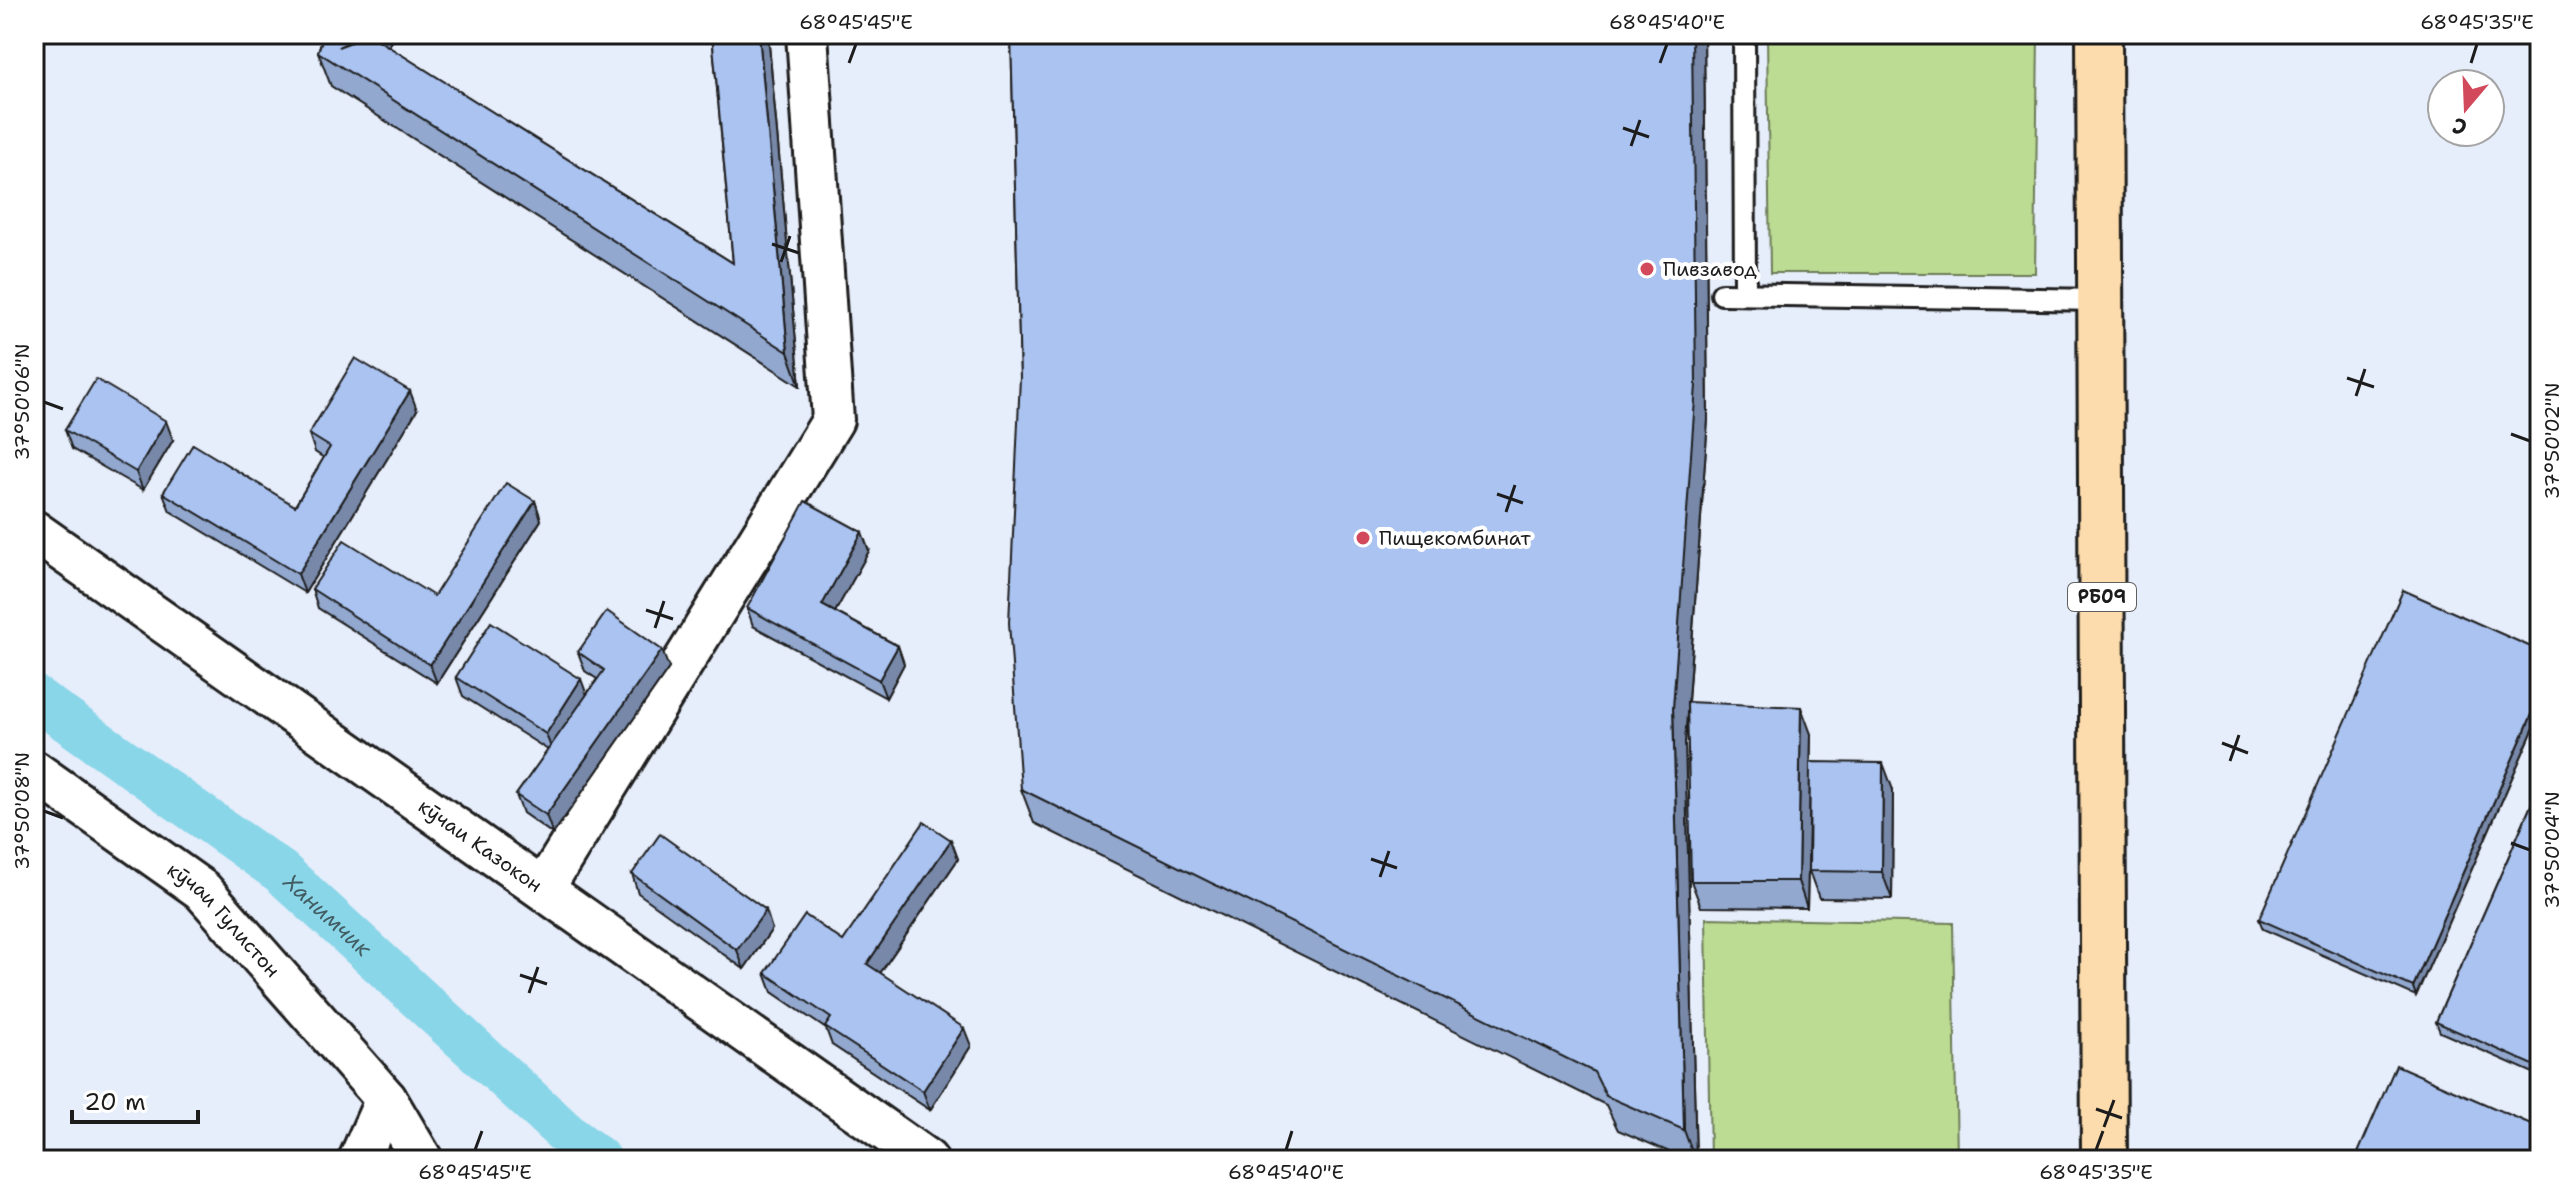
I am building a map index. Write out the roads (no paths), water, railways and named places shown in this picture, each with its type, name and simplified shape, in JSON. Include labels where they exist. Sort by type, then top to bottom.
[{"type":"highway","name":"РБ09","points":[[2099,34],[2104,1160]]},
{"type":"street","points":[[543,889],[833,420],[807,34]]},
{"type":"street","name":"кӯчаи Казокон","points":[[34,531],[927,1160]]},
{"type":"street","name":"кӯчаи Гулистон","points":[[34,771],[202,890],[386,1099],[422,1160]]},
{"type":"street","points":[[359,1160],[386,1099]]},
{"type":"lane","points":[[1744,34],[1745,294]]},
{"type":"lane","points":[[1722,294],[2101,300]]},
{"type":"waterway","name":"Ханимчик","points":[[34,697],[281,872],[570,1137],[600,1160]]},
{"type":"place","name":"Пивзавод","points":[[1647,269]]},
{"type":"place","name":"Пищекомбинат","points":[[1363,538]]}]
